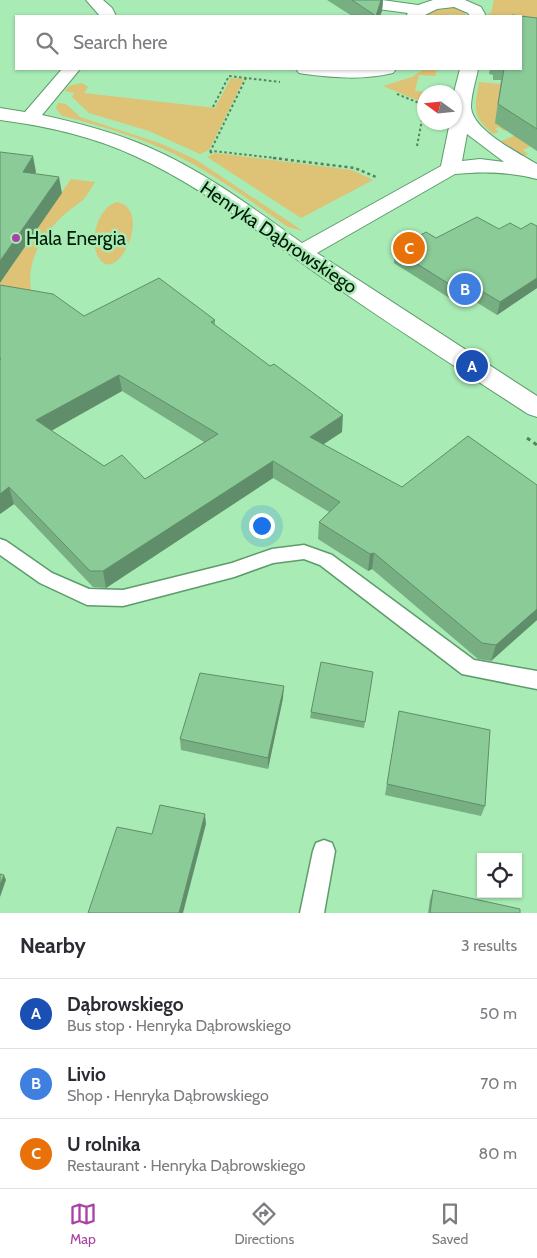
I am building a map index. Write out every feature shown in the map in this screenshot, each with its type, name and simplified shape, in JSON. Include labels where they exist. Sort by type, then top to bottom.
[{"type":"street","points":[[94,0],[109,15]]},
{"type":"street","points":[[347,0],[417,13],[436,4],[456,1],[475,10],[478,15]]},
{"type":"street","points":[[30,118],[69,70]]},
{"type":"street","points":[[316,70],[358,74],[384,70]]},
{"type":"street","points":[[469,70],[462,111],[467,123],[479,135],[536,172]]},
{"type":"street","name":"Henryka Dąbrowskiego","points":[[0,114],[30,118],[113,140],[162,160],[537,408]]},
{"type":"street","points":[[450,169],[458,130]]},
{"type":"street","points":[[302,252],[450,169],[480,165],[514,167],[536,172]]},
{"type":"lane","points":[[0,546],[46,578],[87,597],[122,598],[234,570],[272,556],[304,552],[326,560],[469,668],[537,680]]},
{"type":"lane","points":[[312,913],[324,851]]},
{"type":"path","points":[[210,152],[246,78]]},
{"type":"path","points":[[400,95],[417,102]]},
{"type":"path","points":[[416,146],[419,130]]},
{"type":"path","points":[[205,155],[212,151],[355,168],[380,179],[372,184]]},
{"type":"shaded area","points":[[494,0],[537,0],[537,24],[522,15],[489,15],[488,13],[491,13]]},
{"type":"shaded area","points":[[452,7],[461,9],[466,15],[425,15],[436,9]]},
{"type":"shaded area","points":[[422,70],[437,70],[435,76],[419,75],[415,91],[417,91],[417,100],[383,86],[412,77]]},
{"type":"shaded area","points":[[231,78],[244,79],[209,150],[200,154],[149,131],[89,113],[72,97],[74,93],[65,91],[69,86],[82,83],[88,87],[84,93],[215,108]]},
{"type":"shaded area","points":[[479,82],[501,84],[498,102],[522,124],[504,131],[499,127],[495,129],[499,132],[493,134],[481,122],[476,111]]},
{"type":"shaded area","points":[[58,103],[66,104],[80,117],[159,143],[195,159],[303,231],[288,227],[248,199],[178,156],[121,133],[62,116],[56,108]]},
{"type":"shaded area","points":[[524,132],[531,146],[523,150],[528,154],[524,156],[501,141]]},
{"type":"shaded area","points":[[215,153],[352,170],[373,180],[301,218],[207,157]]},
{"type":"shaded area","points":[[71,179],[95,182],[84,199],[68,211],[49,231],[36,251],[30,274],[33,298],[0,301],[0,283]]},
{"type":"shaded area","points":[[117,202],[128,208],[132,218],[132,230],[129,244],[122,255],[115,262],[106,264],[99,258],[96,251],[95,235],[100,218],[110,205]]},
{"type":"building","points":[[352,0],[381,0],[376,15]]},
{"type":"building","points":[[522,16],[537,18],[537,129],[498,104],[504,70],[522,70]]},
{"type":"building","name":"Hala Energia","points":[[0,152],[33,156],[23,172],[59,177],[0,261]]},
{"type":"building","points":[[477,217],[499,229],[510,223],[521,229],[531,223],[537,226],[537,278],[500,302],[475,287],[465,294],[395,250],[426,232],[436,238]]},
{"type":"building","points":[[159,278],[215,320],[211,322],[270,366],[274,364],[343,415],[310,437],[402,487],[468,436],[537,485],[537,609],[496,645],[482,643],[374,553],[370,554],[319,522],[340,502],[273,461],[103,571],[90,571],[9,487],[0,494],[0,285],[53,294],[84,316]],"holes":[[[119,375],[218,434],[145,479],[122,455],[104,466],[36,420]]]},
{"type":"building","points":[[321,662],[373,672],[365,722],[311,712]]},
{"type":"building","points":[[200,673],[284,686],[268,758],[180,739]]},
{"type":"building","points":[[399,711],[490,730],[485,806],[387,784]]},
{"type":"building","points":[[160,805],[205,814],[179,913],[88,913],[117,827],[152,834]]},
{"type":"building","points":[[0,874],[4,875],[0,885]]},
{"type":"building","points":[[433,890],[520,909],[520,913],[430,913]]},
{"type":"place","name":"Hala Energia","points":[[16,238]]},
{"type":"place","name":"U rolnika","points":[[409,248]]},
{"type":"place","name":"Livio","points":[[465,289]]},
{"type":"place","name":"Dąbrowskiego","points":[[472,366]]}]
